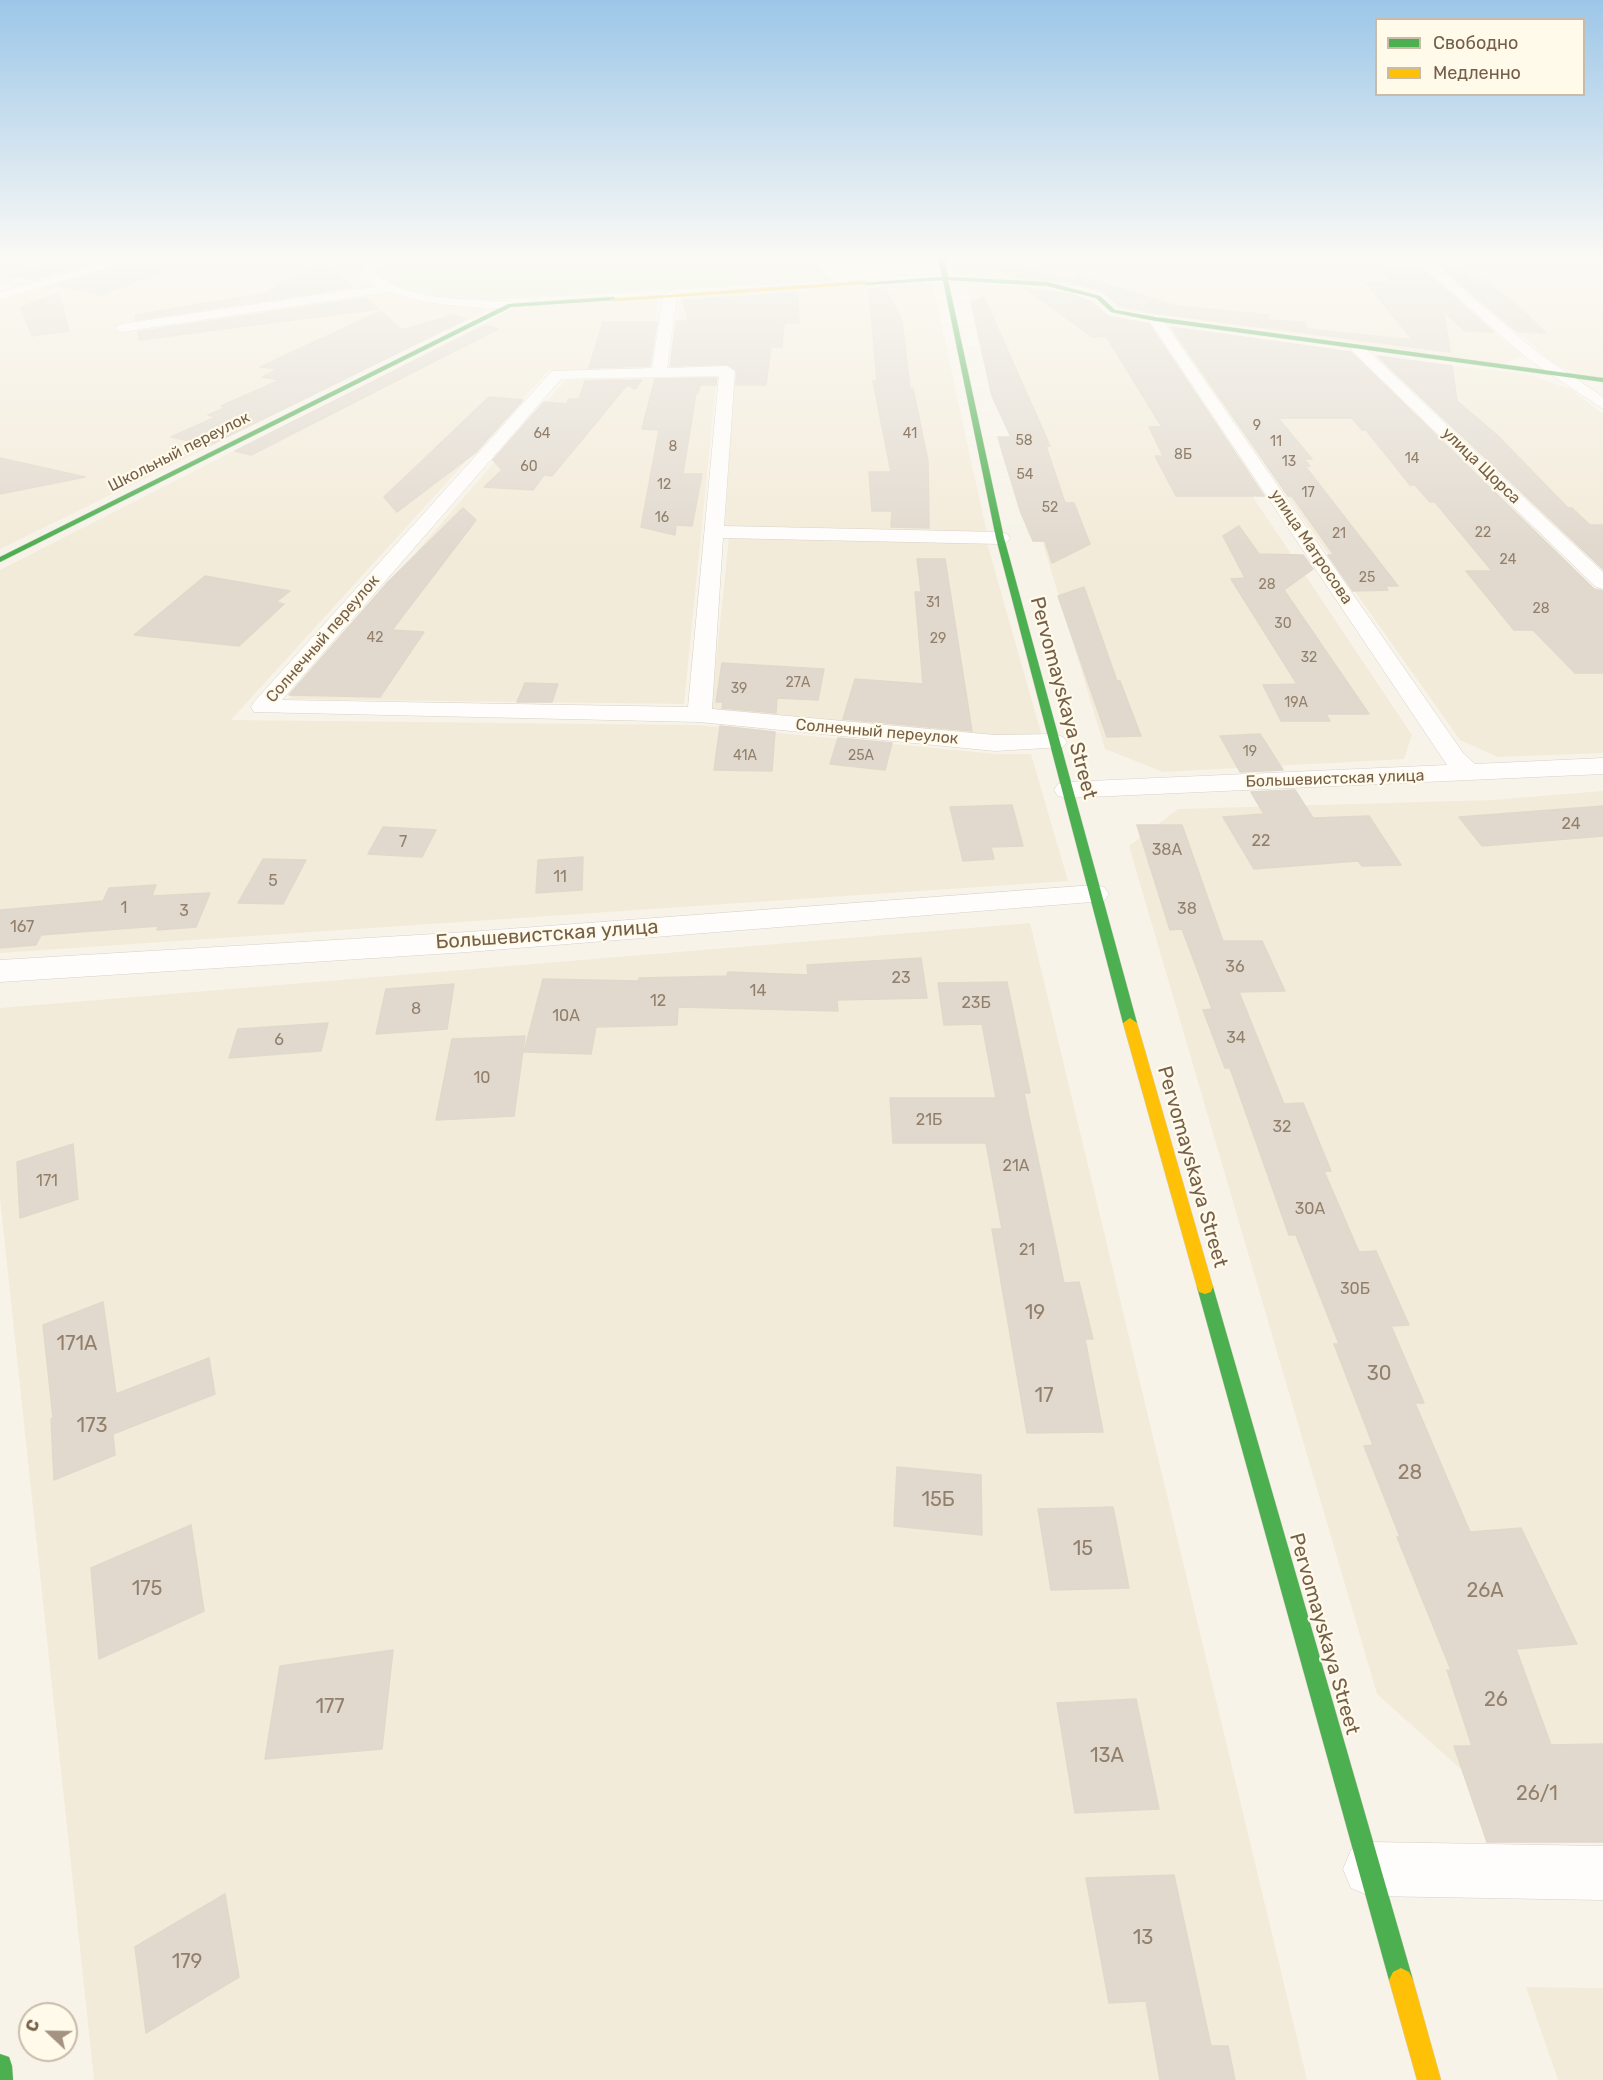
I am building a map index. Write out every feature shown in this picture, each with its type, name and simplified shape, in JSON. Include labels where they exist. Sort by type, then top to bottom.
[{"type":"street","name":"Школьный переулок","points":[[0,560],[410,355]]},
{"type":"street","points":[[658,373],[661,355]]},
{"type":"street","name":"Pervomayskaya Street","points":[[961,355],[1000,538],[1094,894],[1429,2080]]},
{"type":"street","name":"улица Матросова","points":[[1179,355],[1454,758],[1469,774]]},
{"type":"street","name":"улица Щорса","points":[[1364,355],[1603,584]]},
{"type":"street","name":"Школьный переулок","points":[[1404,355],[1603,380]]},
{"type":"street","points":[[1532,355],[1603,404]]},
{"type":"street","name":"Солнечный переулок","points":[[699,715],[716,532],[727,370],[557,374],[263,707],[699,715],[995,742],[1054,742]]},
{"type":"street","points":[[716,532],[1000,538]]},
{"type":"street","name":"Большевистская улица","points":[[1067,790],[1469,774],[1603,766]]},
{"type":"street","name":"Большевистская улица","points":[[0,971],[468,942],[1094,894]]},
{"type":"street","points":[[1370,1869],[1603,1873]]},
{"type":"street","points":[[0,2066],[1,2080]]},
{"type":"shaded area","points":[[0,355],[397,355],[0,549]]},
{"type":"shaded area","points":[[422,355],[649,355],[646,370],[549,370],[231,720],[697,725],[996,754],[1031,754],[1068,881],[0,953],[0,570]]},
{"type":"shaded area","points":[[674,355],[948,355],[987,534],[725,528],[734,368],[672,369]]},
{"type":"shaded area","points":[[986,355],[1158,355],[1412,735],[1404,759],[1163,772],[1105,749]]},
{"type":"shaded area","points":[[1188,355],[1335,355],[1603,603],[1603,753],[1498,757],[1460,740]]},
{"type":"shaded area","points":[[1440,355],[1523,356],[1503,364]]},
{"type":"shaded area","points":[[1544,355],[1603,355],[1603,378],[1585,376],[1556,365]]},
{"type":"shaded area","points":[[1400,359],[1531,375],[1570,389],[1603,414],[1603,565]]},
{"type":"shaded area","points":[[717,373],[684,704],[289,699],[570,375]]},
{"type":"shaded area","points":[[729,538],[987,543],[1042,736],[993,735],[711,709]]},
{"type":"shaded area","points":[[1603,791],[1603,1821],[1522,1824],[1377,1694],[1129,846],[1178,809],[1492,800]]},
{"type":"shaded area","points":[[1030,923],[1307,2080],[94,2080],[0,1199],[0,1008]]},
{"type":"shaded area","points":[[1526,1987],[1603,1988],[1603,2080],[1558,2080]]},
{"type":"building","points":[[286,355],[393,355],[210,445],[171,437],[216,417],[208,415],[227,407],[221,406],[280,380],[262,377],[278,369],[260,367]]},
{"type":"building","points":[[426,355],[447,355],[251,455],[235,451]]},
{"type":"building","points":[[593,355],[652,355],[650,366],[589,368]]},
{"type":"building","points":[[671,355],[770,355],[766,385],[736,385],[737,371],[727,364],[670,366]]},
{"type":"building","points":[[875,355],[906,355],[910,389],[913,389],[928,461],[929,528],[891,527],[892,511],[872,511],[869,472],[891,472],[873,381],[877,381]]},
{"type":"building","points":[[983,355],[1010,355],[1050,446],[1046,446],[1065,503],[1074,503],[1090,544],[1052,563],[1045,541],[1033,541],[1021,513],[998,437],[1011,437],[992,396]]},
{"type":"building","points":[[1118,355],[1170,355],[1264,496],[1176,496],[1155,456],[1163,456],[1149,427],[1162,427]]},
{"type":"building","points":[[1190,355],[1354,355],[1594,589],[1603,591],[1603,673],[1575,673],[1533,630],[1514,630],[1466,571],[1492,571],[1435,502],[1430,502],[1415,485],[1410,485],[1366,430],[1362,430],[1352,418],[1278,418],[1312,459],[1304,459],[1310,466],[1305,466],[1398,586],[1385,586],[1388,590],[1353,591],[1328,555],[1334,555],[1292,496],[1288,496]]},
{"type":"building","points":[[1377,356],[1452,366],[1457,401],[1498,436],[1568,508],[1572,508],[1590,525],[1603,525],[1603,569]]},
{"type":"building","points":[[717,378],[716,385],[700,385],[696,393],[683,474],[702,474],[692,526],[676,525],[675,535],[641,527],[659,430],[642,429],[655,379]]},
{"type":"building","points":[[642,380],[635,389],[627,385],[552,476],[544,475],[533,490],[484,487],[502,470],[493,460],[544,402],[566,404],[569,399],[579,399],[585,381]]},
{"type":"building","points":[[489,397],[523,400],[475,453],[397,512],[384,497]]},
{"type":"building","points":[[0,458],[85,477],[0,494]]},
{"type":"building","points":[[463,508],[476,520],[392,630],[424,632],[380,697],[289,695],[388,582]]},
{"type":"building","points":[[1239,526],[1259,554],[1303,555],[1313,569],[1284,590],[1369,714],[1326,714],[1330,721],[1281,721],[1263,685],[1297,684],[1231,579],[1245,578],[1223,536]]},
{"type":"building","points":[[917,559],[945,559],[972,731],[843,719],[855,679],[923,684],[915,592],[921,592]]},
{"type":"building","points":[[205,576],[290,591],[276,602],[284,604],[239,646],[134,635]]},
{"type":"building","points":[[1084,587],[1117,681],[1120,681],[1141,736],[1107,737],[1058,596]]},
{"type":"building","points":[[722,663],[824,669],[818,700],[777,698],[776,713],[722,708],[723,702],[716,702]]},
{"type":"building","points":[[525,683],[558,684],[552,702],[517,702]]},
{"type":"building","points":[[720,726],[775,732],[772,771],[714,770]]},
{"type":"building","points":[[1260,734],[1283,770],[1240,772],[1220,736]]},
{"type":"building","points":[[838,738],[892,743],[885,770],[830,764]]},
{"type":"building","points":[[1295,790],[1313,818],[1369,816],[1401,865],[1362,866],[1358,861],[1254,869],[1223,817],[1264,814],[1251,792]]},
{"type":"building","points":[[1012,805],[1023,846],[991,847],[994,859],[963,861],[950,807]]},
{"type":"building","points":[[1603,806],[1603,836],[1482,846],[1459,817]]},
{"type":"building","points":[[1137,825],[1182,825],[1223,941],[1262,941],[1285,991],[1239,992],[1284,1104],[1303,1103],[1331,1171],[1324,1171],[1359,1252],[1376,1251],[1409,1325],[1391,1326],[1424,1403],[1415,1403],[1470,1532],[1521,1528],[1577,1644],[1516,1649],[1551,1745],[1603,1744],[1603,1842],[1487,1842],[1454,1746],[1472,1746],[1447,1670],[1451,1670],[1397,1537],[1400,1537],[1364,1446],[1373,1445],[1334,1344],[1339,1344],[1296,1235],[1289,1235],[1230,1068],[1225,1068],[1203,1010],[1212,1009],[1182,929],[1170,930]]},
{"type":"building","points":[[383,827],[436,830],[422,857],[368,854]]},
{"type":"building","points":[[583,857],[582,890],[536,893],[538,860]]},
{"type":"building","points":[[263,859],[306,860],[283,904],[238,903]]},
{"type":"building","points":[[156,885],[152,896],[210,893],[196,927],[157,930],[158,926],[41,935],[36,945],[0,948],[0,910],[103,901],[109,888]]},
{"type":"building","points":[[921,958],[927,998],[837,1000],[838,1011],[678,1007],[677,1025],[596,1027],[591,1054],[524,1052],[543,979],[639,981],[639,978],[727,976],[728,972],[808,975],[807,965]]},
{"type":"building","points":[[1007,982],[1030,1093],[1024,1093],[1064,1283],[1079,1282],[1093,1339],[1085,1339],[1103,1432],[1027,1433],[992,1229],[1002,1229],[986,1143],[893,1143],[890,1098],[996,1098],[982,1024],[944,1025],[938,983]]},
{"type":"building","points":[[454,984],[447,1029],[376,1034],[386,989]]},
{"type":"building","points":[[328,1023],[321,1051],[229,1058],[238,1029]]},
{"type":"building","points":[[525,1036],[514,1116],[436,1120],[452,1039]]},
{"type":"building","points":[[73,1144],[78,1199],[20,1218],[17,1162]]},
{"type":"building","points":[[103,1302],[116,1394],[209,1358],[215,1394],[113,1434],[115,1455],[54,1480],[51,1419],[53,1418],[43,1325]]},
{"type":"building","points":[[897,1467],[981,1475],[982,1535],[894,1526]]},
{"type":"building","points":[[1113,1507],[1129,1588],[1051,1590],[1038,1509]]},
{"type":"building","points":[[191,1525],[204,1611],[99,1659],[91,1568]]},
{"type":"building","points":[[393,1650],[382,1749],[265,1759],[280,1666]]},
{"type":"building","points":[[1136,1699],[1159,1809],[1075,1813],[1057,1703]]},
{"type":"building","points":[[1174,1875],[1211,2046],[1228,2046],[1235,2080],[1160,2080],[1146,2001],[1109,2003],[1086,1878]]},
{"type":"building","points":[[225,1894],[239,1977],[146,2033],[135,1947]]},
{"type":"traffic: fast","points":[[0,560],[410,355]]},
{"type":"traffic: fast","points":[[961,355],[1000,538],[1130,1023]]},
{"type":"traffic: fast","points":[[1420,355],[1603,380]]},
{"type":"traffic: fast","points":[[1205,1287],[1401,1980]]},
{"type":"traffic: fast","points":[[0,2066],[1,2080]]},
{"type":"traffic: slow","points":[[1130,1023],[1205,1287]]},
{"type":"traffic: slow","points":[[1401,1980],[1429,2080]]}]
